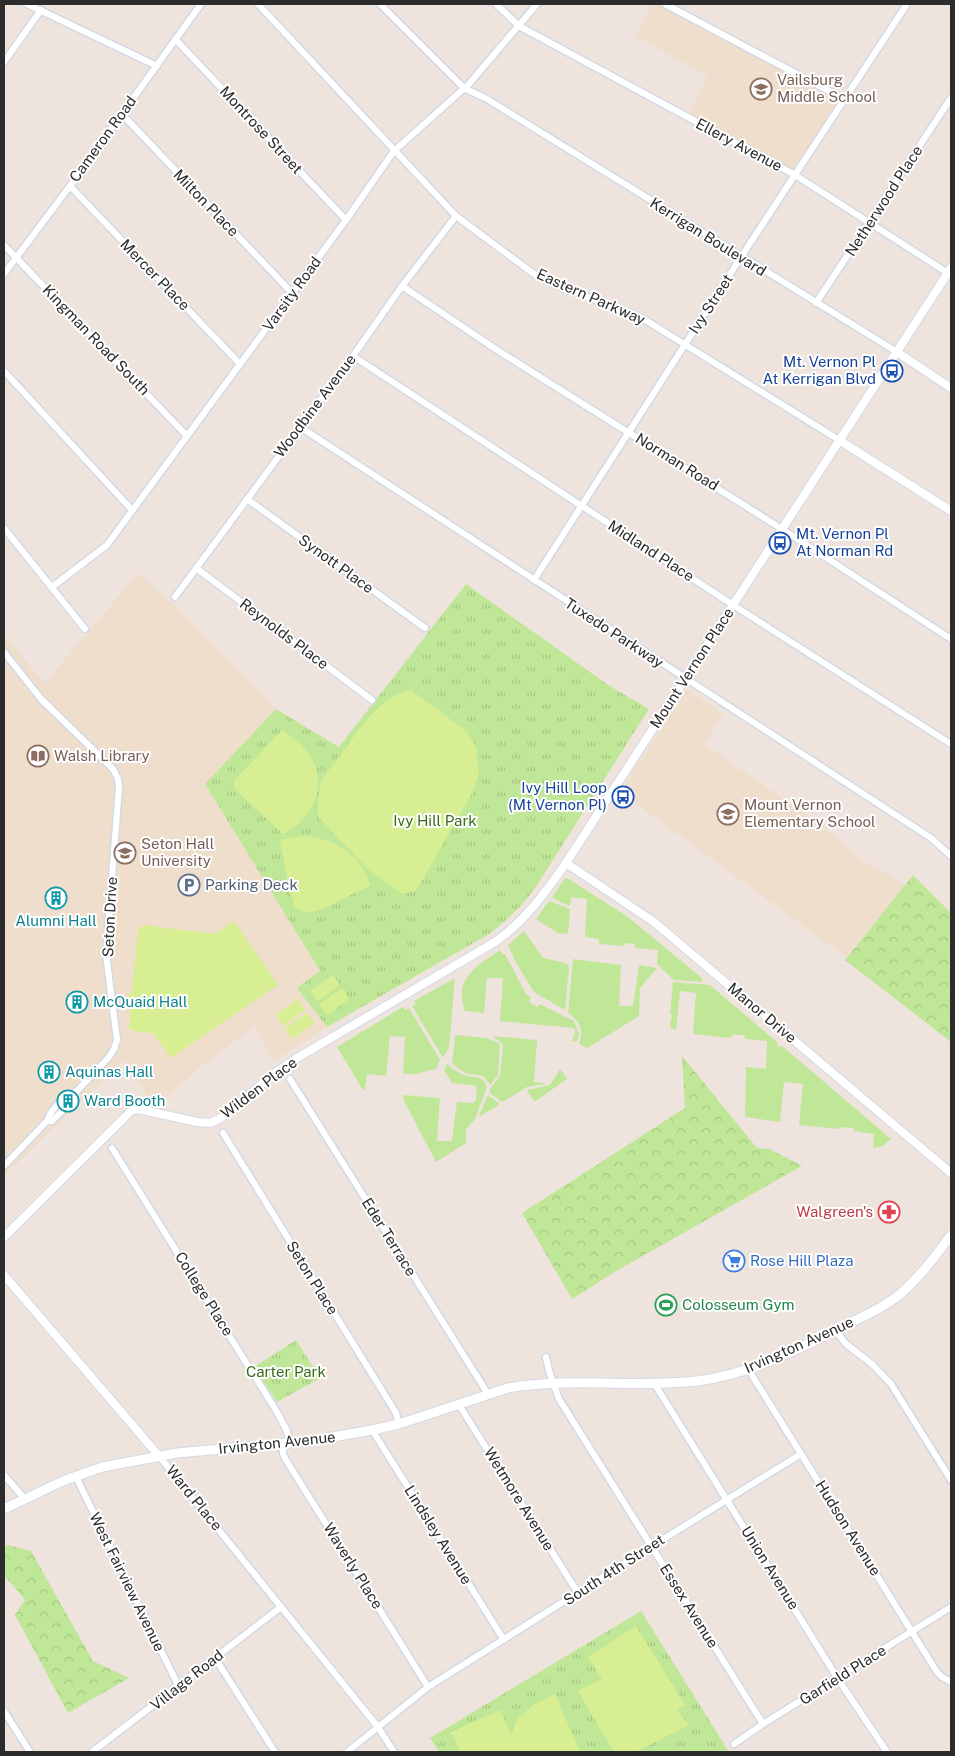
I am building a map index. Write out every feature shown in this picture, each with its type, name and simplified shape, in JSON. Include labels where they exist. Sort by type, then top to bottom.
[{"type":"main road","name":"Irvington Avenue","points":[[4,1509],[102,1466],[159,1456],[332,1438],[399,1424],[488,1394],[523,1386],[602,1382],[654,1383],[711,1379],[748,1369],[787,1354],[878,1309],[897,1297],[921,1273],[951,1235]]},
{"type":"street","points":[[27,4],[157,66]]},
{"type":"street","name":"Cameron Road","points":[[4,274],[201,4]]},
{"type":"street","name":"Eastern Parkway","points":[[258,4],[456,216],[534,274],[556,285],[642,318],[951,511]]},
{"type":"street","name":"Kerrigan Boulevard","points":[[380,4],[464,88],[487,99],[741,258],[897,352],[951,388]]},
{"type":"street","name":"Ellery Avenue","points":[[496,4],[519,26],[795,175],[950,272]]},
{"type":"street","name":"Varsity Road","points":[[52,587],[107,545],[346,220],[394,151],[464,88],[537,4]]},
{"type":"street","points":[[665,4],[844,99]]},
{"type":"street","name":"Ivy Street","points":[[534,580],[907,4]]},
{"type":"street","points":[[4,62],[41,10]]},
{"type":"street","name":"Montrose Street","points":[[176,40],[346,220]]},
{"type":"street","name":"Netherwood Place","points":[[816,303],[951,98]]},
{"type":"street","name":"Milton Place","points":[[121,114],[292,293]]},
{"type":"street","name":"Mercer Place","points":[[70,186],[240,364]]},
{"type":"street","name":"Woodbine Avenue","points":[[175,597],[353,356],[402,286],[456,216]]},
{"type":"street","name":"Kingman Road South","points":[[4,244],[187,436]]},
{"type":"street","name":"Mount Vernon Place","points":[[378,1012],[508,933],[529,913],[566,863],[950,272]]},
{"type":"street","name":"Norman Road","points":[[402,286],[497,350],[782,529],[951,639]]},
{"type":"street","name":"Midland Place","points":[[353,356],[733,605],[951,744]]},
{"type":"street","points":[[4,371],[132,510]]},
{"type":"street","name":"Tuxedo Parkway","points":[[300,427],[931,838],[951,856]]},
{"type":"street","name":"Synott Place","points":[[247,499],[425,628]]},
{"type":"street","points":[[4,528],[85,628]]},
{"type":"street","name":"Reynolds Place","points":[[196,568],[372,700]]},
{"type":"street","name":"Seton Drive","points":[[4,652],[41,699],[113,768],[118,779],[119,793],[106,954],[117,1040],[109,1057],[77,1091],[73,1100],[52,1121],[47,1121],[4,1166]]},
{"type":"street","name":"Manor Drive","points":[[566,863],[654,922],[951,1173]]},
{"type":"street","name":"Wilden Place","points":[[4,1237],[131,1111],[138,1109],[197,1122],[210,1122],[220,1118],[275,1073],[297,1058],[378,1012]]},
{"type":"street","name":"Eder Terrace","points":[[290,1079],[488,1394]]},
{"type":"street","name":"Seton Place","points":[[222,1133],[396,1413],[399,1424]]},
{"type":"street","name":"College Place","points":[[112,1148],[277,1412],[287,1431],[286,1443]]},
{"type":"street","name":"Ward Place","points":[[4,1275],[159,1456],[378,1727],[394,1752]]},
{"type":"street","points":[[835,1330],[846,1344],[872,1364],[891,1384],[951,1480]]},
{"type":"street","points":[[546,1357],[553,1385]]},
{"type":"street","name":"Hudson Avenue","points":[[748,1369],[938,1672],[942,1677],[951,1682]]},
{"type":"street","name":"Union Avenue","points":[[654,1383],[838,1679],[887,1752]]},
{"type":"street","name":"Essex Avenue","points":[[553,1385],[559,1398],[763,1724]]},
{"type":"street","name":"Wetmore Avenue","points":[[459,1405],[578,1594]]},
{"type":"street","name":"Lindsley Avenue","points":[[372,1430],[504,1640]]},
{"type":"street","name":"Waverly Place","points":[[286,1443],[283,1454],[286,1460],[428,1687]]},
{"type":"street","name":"South 4th Street","points":[[346,1752],[428,1687],[801,1454]]},
{"type":"street","points":[[4,1474],[25,1499]]},
{"type":"street","name":"West Fairview Avenue","points":[[76,1477],[179,1686]]},
{"type":"street","name":"Village Road","points":[[92,1752],[281,1606]]},
{"type":"street","name":"Garfield Place","points":[[734,1744],[951,1607]]},
{"type":"street","points":[[215,1658],[275,1752]]},
{"type":"street","points":[[4,1711],[30,1752]]},
{"type":"shaded area","name":"Vailsburg Middle School","points":[[652,4],[660,4],[843,101],[794,171],[688,115],[708,76],[635,36]]},
{"type":"shaded area","name":"Seton Hall University","points":[[138,573],[183,613],[276,709],[205,784],[320,972],[297,988],[327,1027],[273,1062],[255,1026],[198,1069],[160,1104],[151,1101],[124,1060],[4,1176],[4,635],[45,683]]},
{"type":"shaded area","name":"Mount Vernon Elementary School","points":[[687,689],[723,714],[704,744],[823,826],[861,859],[905,885],[846,957],[620,792]]},
{"type":"green space","name":"Ivy Hill Park","points":[[466,584],[608,685],[649,709],[537,885],[527,899],[503,923],[489,934],[327,1027],[297,988],[320,971],[205,784],[276,709],[339,747]]},
{"type":"green space","points":[[411,690],[466,731],[476,747],[479,774],[472,793],[416,891],[402,894],[367,868],[318,817],[318,803],[321,783],[325,776],[370,716],[390,699],[400,693]]},
{"type":"green space","points":[[282,730],[298,742],[310,756],[318,779],[314,801],[309,811],[293,828],[283,834],[234,788],[234,781]]},
{"type":"green space","points":[[298,836],[323,839],[334,843],[352,855],[371,885],[325,908],[308,913],[295,907],[289,889],[280,840]]},
{"type":"green space","points":[[913,875],[951,913],[951,1042],[845,960]]},
{"type":"green space","points":[[565,878],[628,917],[703,979],[702,982],[674,980],[657,964],[658,950],[635,948],[635,944],[625,943],[624,946],[599,944],[599,939],[585,937],[587,899],[571,897],[570,906],[552,897]]},
{"type":"green space","points":[[549,901],[570,909],[568,934],[558,933],[536,919]]},
{"type":"green space","points":[[234,921],[278,985],[171,1058],[153,1033],[129,1029],[131,1001],[127,995],[132,991],[138,930],[144,925],[215,934]]},
{"type":"green space","points":[[524,931],[543,958],[566,963],[569,967],[565,1010],[534,992],[515,961],[508,945]]},
{"type":"green space","points":[[500,950],[505,954],[526,994],[531,998],[529,1002],[537,1007],[540,1004],[574,1021],[579,1034],[577,1041],[572,1042],[574,1028],[500,1021],[503,978],[487,978],[484,1013],[465,1011],[462,990],[469,974]]},
{"type":"green space","points":[[573,959],[621,965],[619,1006],[633,1006],[639,965],[657,968],[640,988],[639,1016],[587,1048],[579,1044],[580,1026],[568,1013]]},
{"type":"green space","points":[[333,975],[340,985],[318,1001],[310,991]]},
{"type":"green space","points":[[455,978],[449,1048],[443,1058],[412,1006],[416,1004],[414,1001]]},
{"type":"green space","points":[[673,982],[710,985],[777,1042],[778,1047],[782,1046],[891,1139],[883,1146],[873,1148],[874,1134],[854,1131],[854,1128],[840,1127],[839,1129],[799,1125],[803,1084],[784,1082],[780,1122],[745,1117],[746,1067],[766,1069],[767,1041],[745,1039],[744,1035],[732,1035],[731,1038],[693,1034],[696,993],[680,991],[676,1030],[670,1027]]},
{"type":"green space","points":[[342,988],[349,999],[327,1015],[319,1004]]},
{"type":"green space","points":[[298,999],[305,1010],[283,1026],[276,1015]]},
{"type":"green space","points":[[403,1007],[405,1010],[409,1008],[440,1060],[436,1069],[415,1074],[403,1074],[405,1037],[390,1036],[386,1076],[367,1074],[365,1090],[363,1090],[337,1047]]},
{"type":"green space","points":[[307,1013],[315,1023],[292,1039],[285,1028]]},
{"type":"green space","points":[[455,1035],[487,1038],[500,1044],[498,1075],[490,1085],[482,1076],[466,1073],[452,1063]]},
{"type":"green space","points":[[494,1036],[537,1040],[534,1082],[544,1084],[527,1087],[502,1102],[490,1093],[490,1089],[500,1075],[503,1045]]},
{"type":"green space","points":[[682,1056],[757,1148],[770,1149],[802,1166],[616,1271],[572,1299],[522,1213],[685,1108]]},
{"type":"green space","points":[[447,1064],[462,1074],[483,1080],[487,1087],[475,1119],[466,1129],[466,1143],[436,1162],[403,1099],[403,1095],[440,1098],[437,1141],[452,1141],[457,1102],[473,1103],[476,1100],[477,1086],[452,1083],[444,1070]]},
{"type":"green space","points":[[560,1069],[567,1079],[534,1101],[527,1090],[550,1085]]},
{"type":"green space","points":[[488,1095],[500,1104],[480,1116],[479,1115]]},
{"type":"green space","name":"Carter Park","points":[[296,1340],[320,1378],[277,1402],[254,1367]]},
{"type":"green space","points":[[8,1545],[31,1551],[93,1661],[129,1678],[68,1713],[15,1615],[25,1600],[4,1575],[4,1548]]},
{"type":"green space","points":[[641,1611],[729,1752],[439,1752],[430,1738]]},
{"type":"green space","points":[[636,1626],[685,1705],[677,1710],[689,1725],[635,1752],[614,1752],[578,1691],[602,1679],[588,1657]]},
{"type":"green space","points":[[555,1694],[580,1752],[460,1752],[451,1732],[500,1710],[511,1734],[518,1718],[535,1704]]},
{"type":"place","name":"Vailsburg Middle School","points":[[761,89]]},
{"type":"place","name":"Mt. Vernon Pl At Kerrigan Blvd","points":[[892,371]]},
{"type":"place","name":"Mt. Vernon Pl At Norman Rd","points":[[780,543]]},
{"type":"place","name":"Walsh Library","points":[[38,756]]},
{"type":"place","name":"Ivy Hill Loop (Mt Vernon Pl)","points":[[623,797]]},
{"type":"place","name":"Mount Vernon Elementary School","points":[[728,814]]},
{"type":"place","name":"Seton Hall University","points":[[125,853]]},
{"type":"place","name":"Parking Deck","points":[[189,885]]},
{"type":"place","name":"Alumni Hall","points":[[56,898]]},
{"type":"place","name":"McQuaid Hall","points":[[77,1002]]},
{"type":"place","name":"Aquinas Hall","points":[[49,1072]]},
{"type":"place","name":"Ward Booth","points":[[68,1101]]},
{"type":"place","name":"Walgreen's","points":[[889,1212]]},
{"type":"place","name":"Rose Hill Plaza","points":[[734,1261]]},
{"type":"place","name":"Colosseum Gym","points":[[666,1305]]}]
